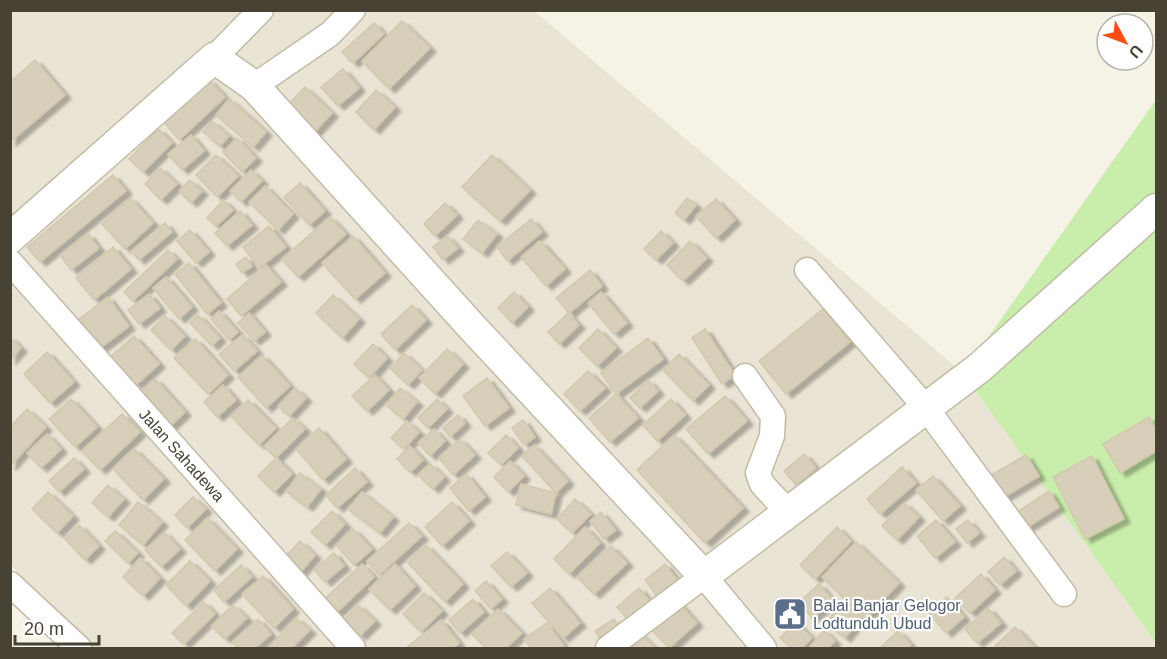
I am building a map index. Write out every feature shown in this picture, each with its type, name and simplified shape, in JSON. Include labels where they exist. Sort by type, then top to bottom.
[{"type":"street","points":[[10,238],[214,58],[261,10]]},
{"type":"street","points":[[254,86],[330,34],[353,10]]},
{"type":"street","points":[[214,58],[254,86],[471,326],[704,576],[764,648]]},
{"type":"street","points":[[608,648],[979,368],[1156,210]]},
{"type":"street","name":"Jalan Sahadewa","points":[[10,262],[353,648]]},
{"type":"street","points":[[807,270],[926,408],[1064,594]]},
{"type":"street","points":[[745,376],[773,416],[772,436],[758,473],[762,484],[787,511]]},
{"type":"street","points":[[10,584],[79,648]]},
{"type":"shaded area","points":[[10,11],[534,11],[963,373],[1156,643],[1156,648],[80,648],[11,565]]},
{"type":"green space","points":[[1156,100],[1156,643],[963,373]]},
{"type":"building","points":[[402,21],[430,48],[389,89],[362,61]]},
{"type":"building","points":[[374,23],[384,34],[353,63],[342,52]]},
{"type":"building","points":[[35,60],[65,95],[10,142],[10,82]]},
{"type":"building","points":[[343,69],[359,88],[338,106],[321,87]]},
{"type":"building","points":[[209,80],[225,97],[179,140],[164,122]]},
{"type":"building","points":[[305,87],[332,113],[311,136],[283,110]]},
{"type":"building","points":[[376,90],[395,107],[374,130],[356,112]]},
{"type":"building","points":[[229,99],[266,132],[253,147],[216,115]]},
{"type":"building","points":[[212,121],[229,136],[220,146],[203,132]]},
{"type":"building","points":[[158,129],[172,143],[143,172],[129,159]]},
{"type":"building","points":[[191,135],[204,151],[182,170],[168,154]]},
{"type":"building","points":[[237,138],[256,158],[242,172],[223,152]]},
{"type":"building","points":[[216,155],[238,176],[217,197],[196,175]]},
{"type":"building","points":[[492,155],[530,190],[500,221],[462,187]]},
{"type":"building","points":[[160,168],[177,184],[161,200],[145,184]]},
{"type":"building","points":[[251,170],[262,181],[241,202],[230,191]]},
{"type":"building","points":[[113,175],[126,191],[40,262],[27,247]]},
{"type":"building","points":[[190,180],[202,191],[191,203],[179,191]]},
{"type":"building","points":[[300,183],[325,211],[309,225],[284,197]]},
{"type":"building","points":[[265,186],[293,214],[278,230],[249,202]]},
{"type":"building","points":[[130,198],[153,223],[125,249],[102,224]]},
{"type":"building","points":[[687,198],[696,205],[684,220],[675,213]]},
{"type":"building","points":[[716,199],[735,220],[716,238],[696,216]]},
{"type":"building","points":[[223,200],[233,210],[216,226],[207,218]]},
{"type":"building","points":[[445,203],[457,215],[435,236],[424,224]]},
{"type":"building","points":[[240,211],[252,225],[227,246],[215,233]]},
{"type":"building","points":[[330,217],[346,234],[298,277],[282,259]]},
{"type":"building","points":[[531,219],[542,232],[507,261],[497,247]]},
{"type":"building","points":[[478,220],[497,234],[482,253],[463,239]]},
{"type":"building","points":[[165,223],[172,232],[139,260],[131,251]]},
{"type":"building","points":[[269,226],[286,247],[259,268],[243,247]]},
{"type":"building","points":[[190,230],[209,252],[196,263],[177,241]]},
{"type":"building","points":[[661,231],[673,243],[656,260],[644,249]]},
{"type":"building","points":[[88,234],[99,248],[71,270],[60,255]]},
{"type":"building","points":[[353,236],[385,273],[355,299],[322,263]]},
{"type":"building","points":[[447,236],[458,248],[443,260],[433,247]]},
{"type":"building","points":[[540,241],[565,269],[546,286],[521,257]]},
{"type":"building","points":[[690,241],[707,258],[683,281],[667,265]]},
{"type":"building","points":[[113,247],[131,269],[94,300],[76,278]]},
{"type":"building","points":[[168,250],[177,259],[133,301],[124,292]]},
{"type":"building","points":[[246,257],[252,266],[242,273],[236,264]]},
{"type":"building","points":[[189,263],[221,303],[207,314],[175,274]]},
{"type":"building","points":[[266,265],[281,282],[241,316],[227,299]]},
{"type":"building","points":[[590,270],[602,286],[569,313],[556,298]]},
{"type":"building","points":[[166,277],[192,307],[179,319],[153,288]]},
{"type":"building","points":[[514,292],[528,307],[512,323],[498,308]]},
{"type":"building","points":[[601,292],[627,323],[614,334],[588,303]]},
{"type":"building","points":[[149,294],[160,308],[139,324],[128,310]]},
{"type":"building","points":[[333,295],[359,319],[342,338],[316,313]]},
{"type":"building","points":[[108,297],[129,326],[95,352],[73,324]]},
{"type":"building","points":[[412,305],[426,320],[395,350],[381,334]]},
{"type":"building","points":[[823,309],[850,342],[786,394],[759,361]]},
{"type":"building","points":[[219,311],[238,332],[229,340],[211,319]]},
{"type":"building","points":[[249,313],[265,332],[254,341],[238,323]]},
{"type":"building","points":[[568,313],[579,325],[559,344],[548,332]]},
{"type":"building","points":[[198,315],[220,338],[212,346],[190,323]]},
{"type":"building","points":[[165,316],[185,336],[171,350],[151,330]]},
{"type":"building","points":[[598,329],[616,348],[597,366],[579,348]]},
{"type":"building","points":[[705,329],[735,375],[722,384],[692,338]]},
{"type":"building","points":[[242,335],[257,351],[234,371],[219,354]]},
{"type":"building","points":[[134,336],[159,364],[136,385],[110,357]]},
{"type":"building","points":[[10,337],[21,348],[10,360]]},
{"type":"building","points":[[648,338],[663,359],[616,394],[601,373]]},
{"type":"building","points":[[195,339],[228,375],[208,394],[174,358]]},
{"type":"building","points":[[373,344],[387,358],[369,378],[354,364]]},
{"type":"building","points":[[447,349],[463,364],[435,394],[419,378]]},
{"type":"building","points":[[47,352],[74,382],[50,403],[24,374]]},
{"type":"building","points":[[404,353],[422,370],[408,385],[390,368]]},
{"type":"building","points":[[679,354],[709,385],[693,401],[663,370]]},
{"type":"building","points":[[262,355],[290,386],[266,408],[238,377]]},
{"type":"building","points":[[588,371],[605,388],[580,411],[564,394]]},
{"type":"building","points":[[375,375],[389,390],[367,411],[352,396]]},
{"type":"building","points":[[487,378],[509,408],[485,426],[463,396]]},
{"type":"building","points":[[155,379],[185,412],[168,428],[138,394]]},
{"type":"building","points":[[648,380],[658,391],[640,408],[630,398]]},
{"type":"building","points":[[223,385],[236,400],[217,417],[204,402]]},
{"type":"building","points":[[295,388],[306,398],[289,416],[278,406]]},
{"type":"building","points":[[400,388],[417,402],[403,419],[386,405]]},
{"type":"building","points":[[616,394],[638,418],[610,442],[589,418]]},
{"type":"building","points":[[725,396],[747,421],[708,454],[686,429]]},
{"type":"building","points":[[71,399],[97,427],[75,447],[49,419]]},
{"type":"building","points":[[437,399],[447,409],[428,428],[418,418]]},
{"type":"building","points":[[671,399],[685,415],[657,441],[643,425]]},
{"type":"building","points":[[248,400],[276,428],[259,445],[231,416]]},
{"type":"building","points":[[27,409],[46,427],[10,466],[10,427]]},
{"type":"building","points":[[122,414],[140,432],[100,470],[82,451]]},
{"type":"building","points":[[458,415],[465,423],[450,437],[443,428]]},
{"type":"building","points":[[1149,417],[1156,430],[1156,451],[1120,473],[1103,444]]},
{"type":"building","points":[[293,418],[305,429],[276,458],[264,446]]},
{"type":"building","points":[[523,420],[535,437],[524,445],[512,428]]},
{"type":"building","points":[[407,421],[419,432],[404,449],[391,438]]},
{"type":"building","points":[[319,428],[346,459],[323,480],[296,449]]},
{"type":"building","points":[[434,429],[445,441],[430,456],[418,443]]},
{"type":"building","points":[[47,434],[61,449],[41,468],[27,453]]},
{"type":"building","points":[[506,435],[518,448],[501,465],[488,453]]},
{"type":"building","points":[[674,435],[743,508],[705,543],[637,470]]},
{"type":"building","points":[[460,439],[475,455],[453,475],[439,458]]},
{"type":"building","points":[[534,445],[568,481],[556,493],[522,456]]},
{"type":"building","points":[[410,446],[423,460],[410,472],[397,459]]},
{"type":"building","points":[[134,449],[164,479],[143,500],[113,469]]},
{"type":"building","points":[[804,454],[816,468],[796,485],[784,471]]},
{"type":"building","points":[[1026,455],[1039,476],[999,500],[986,478]]},
{"type":"building","points":[[1092,456],[1124,519],[1085,539],[1053,477]]},
{"type":"building","points":[[74,458],[84,469],[59,492],[49,481]]},
{"type":"building","points":[[276,458],[292,474],[274,492],[258,476]]},
{"type":"building","points":[[510,461],[524,476],[508,492],[494,477]]},
{"type":"building","points":[[430,464],[444,477],[433,489],[418,475]]},
{"type":"building","points":[[902,467],[916,483],[880,514],[867,499]]},
{"type":"building","points":[[355,468],[367,482],[337,508],[326,495]]},
{"type":"building","points":[[300,473],[321,489],[307,507],[286,491]]},
{"type":"building","points":[[466,474],[485,497],[469,511],[450,488]]},
{"type":"building","points":[[933,476],[960,506],[943,521],[916,490]]},
{"type":"building","points":[[521,484],[556,493],[551,514],[516,505]]},
{"type":"building","points":[[108,485],[124,499],[108,517],[92,503]]},
{"type":"building","points":[[1049,491],[1059,507],[1021,531],[1011,516]]},
{"type":"building","points":[[48,492],[73,516],[57,533],[32,509]]},
{"type":"building","points":[[362,492],[393,517],[380,533],[348,509]]},
{"type":"building","points":[[193,497],[206,509],[187,528],[175,515]]},
{"type":"building","points":[[575,499],[591,514],[572,533],[557,519]]},
{"type":"building","points":[[138,502],[162,522],[143,545],[119,525]]},
{"type":"building","points":[[452,502],[469,521],[442,546],[425,527]]},
{"type":"building","points":[[904,503],[919,517],[897,540],[882,526]]},
{"type":"building","points":[[332,511],[345,524],[325,545],[311,532]]},
{"type":"building","points":[[601,512],[616,530],[604,539],[590,521]]},
{"type":"building","points":[[207,518],[237,549],[215,571],[185,540]]},
{"type":"building","points":[[936,520],[955,542],[935,558],[917,536]]},
{"type":"building","points":[[968,520],[979,533],[967,543],[956,529]]},
{"type":"building","points":[[409,523],[422,536],[379,575],[367,561]]},
{"type":"building","points":[[79,525],[99,546],[85,560],[65,539]]},
{"type":"building","points":[[585,527],[600,543],[569,574],[554,559]]},
{"type":"building","points":[[837,527],[851,541],[815,579],[800,565]]},
{"type":"building","points":[[353,529],[372,549],[354,565],[336,545]]},
{"type":"building","points":[[115,531],[138,553],[128,563],[105,541]]},
{"type":"building","points":[[164,532],[180,549],[161,567],[145,550]]},
{"type":"building","points":[[300,541],[315,555],[300,573],[284,558]]},
{"type":"building","points":[[856,542],[899,583],[865,619],[822,577]]},
{"type":"building","points":[[426,545],[463,584],[445,602],[408,563]]},
{"type":"building","points":[[611,546],[627,563],[594,594],[577,577]]},
{"type":"building","points":[[507,552],[527,573],[511,587],[491,566]]},
{"type":"building","points":[[334,553],[344,566],[325,582],[314,570]]},
{"type":"building","points":[[1004,557],[1016,571],[1000,585],[988,572]]},
{"type":"building","points":[[140,558],[160,578],[143,596],[123,577]]},
{"type":"building","points":[[190,561],[210,581],[186,606],[166,585]]},
{"type":"building","points":[[362,564],[374,577],[335,614],[322,601]]},
{"type":"building","points":[[395,564],[415,586],[390,610],[369,589]]},
{"type":"building","points":[[665,564],[677,580],[657,596],[645,580]]},
{"type":"building","points":[[241,565],[252,577],[224,602],[214,590]]},
{"type":"building","points":[[981,574],[995,590],[970,613],[955,598]]},
{"type":"building","points":[[263,576],[293,609],[274,628],[242,594]]},
{"type":"building","points":[[486,581],[502,599],[491,609],[475,591]]},
{"type":"building","points":[[819,584],[833,600],[812,618],[799,602]]},
{"type":"building","points":[[550,588],[580,623],[563,638],[532,603]]},
{"type":"building","points":[[639,588],[653,605],[631,623],[617,607]]},
{"type":"building","points":[[424,593],[442,611],[421,632],[403,614]]},
{"type":"building","points":[[947,597],[964,617],[946,633],[929,613]]},
{"type":"building","points":[[473,599],[484,612],[460,633],[449,620]]},
{"type":"building","points":[[677,601],[697,623],[669,648],[649,627]]},
{"type":"building","points":[[204,602],[215,614],[184,644],[172,633]]},
{"type":"building","points":[[842,603],[861,617],[845,638],[826,623]]},
{"type":"building","points":[[233,605],[247,618],[225,639],[211,626]]},
{"type":"building","points":[[358,605],[375,621],[360,636],[344,620]]},
{"type":"building","points":[[988,608],[1001,623],[977,643],[965,629]]},
{"type":"building","points":[[498,609],[522,633],[506,648],[486,648],[472,634]]},
{"type":"building","points":[[296,618],[310,630],[292,648],[268,648]]},
{"type":"building","points":[[258,619],[271,634],[255,648],[238,648],[232,642]]},
{"type":"building","points":[[614,619],[620,629],[601,641],[595,631]]},
{"type":"building","points":[[441,620],[459,643],[453,648],[406,648]]},
{"type":"building","points":[[796,622],[812,638],[802,648],[791,648],[780,638]]},
{"type":"building","points":[[547,623],[564,646],[531,648],[524,639]]},
{"type":"building","points":[[1015,627],[1035,648],[998,648],[995,646]]},
{"type":"building","points":[[824,630],[835,641],[828,648],[809,648]]},
{"type":"building","points":[[898,631],[911,645],[908,648],[880,648]]},
{"type":"building","points":[[638,632],[655,648],[621,648]]},
{"type":"place","name":"Balai Banjar Gelogor Lodtunduh Ubud","points":[[790,614]]}]
